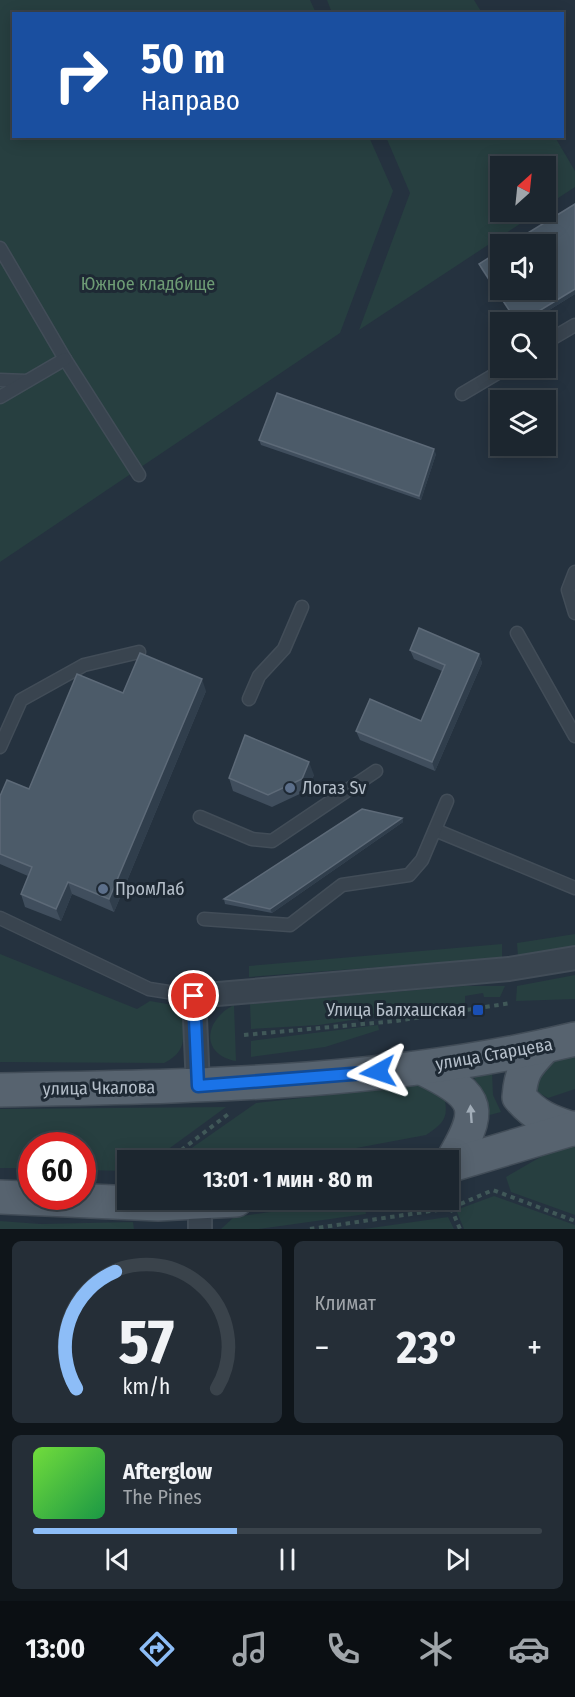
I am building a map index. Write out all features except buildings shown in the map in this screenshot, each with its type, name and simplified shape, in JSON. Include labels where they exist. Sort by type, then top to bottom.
[{"type":"main road","name":"улица Старцева","points":[[198,1086],[422,1068],[560,1042]]},
{"type":"main road","points":[[560,1042],[524,1070],[519,1097],[533,1113],[550,1122],[574,1129]]},
{"type":"main road","points":[[422,1068],[451,1081],[462,1091],[472,1106],[472,1124],[458,1150]]},
{"type":"main road","name":"улица Чкалова","points":[[0,1090],[198,1086]]},
{"type":"main road","points":[[459,1163],[574,1129]]},
{"type":"main road","points":[[0,1197],[200,1216]]},
{"type":"street","points":[[198,1086],[194,996],[509,969],[575,958]]},
{"type":"lane","points":[[0,248],[65,359],[139,475]]},
{"type":"lane","points":[[556,336],[575,324]]},
{"type":"lane","points":[[0,397],[65,359]]},
{"type":"lane","points":[[462,394],[490,377]]},
{"type":"lane","points":[[0,380],[27,381]]},
{"type":"lane","points":[[575,572],[568,590],[575,614]]},
{"type":"lane","points":[[249,699],[259,676],[284,649],[302,607]]},
{"type":"lane","points":[[517,633],[575,736]]},
{"type":"lane","points":[[0,747],[21,700],[84,665],[139,652]]},
{"type":"lane","points":[[200,817],[252,839],[272,841],[376,771]]},
{"type":"lane","points":[[204,919],[290,925],[342,885],[409,875],[422,860],[447,801]]},
{"type":"lane","points":[[435,830],[575,888]]},
{"type":"lane","points":[[0,918],[149,989],[194,996]]},
{"type":"path","points":[[244,1035],[396,1021],[511,1003]]},
{"type":"path","points":[[181,1150],[235,1108]]},
{"type":"path","points":[[459,1205],[493,1190],[575,1221]]},
{"type":"path","points":[[310,1229],[438,1210]]},
{"type":"path","points":[[452,1210],[460,1229]]},
{"type":"green space","name":"Южное кладбище","points":[[0,0],[310,0],[316,12],[12,12],[12,138],[369,138],[393,191],[340,333],[0,562]]},
{"type":"green space","points":[[327,0],[474,0],[481,12],[332,12]]},
{"type":"green space","points":[[386,138],[556,138],[575,171],[575,187],[556,199],[556,156],[490,156],[490,222],[523,222],[505,234],[490,234],[490,244],[359,330],[410,193]]},
{"type":"green space","points":[[575,934],[575,948],[518,957],[517,943]]},
{"type":"green space","points":[[502,944],[502,958],[249,977],[249,966]]},
{"type":"green space","points":[[0,954],[137,1009],[150,1001],[167,1004],[182,1011],[183,1042],[181,1048],[164,1063],[0,1062]]},
{"type":"green space","points":[[575,975],[575,999],[516,1001],[517,986]]},
{"type":"green space","points":[[464,986],[505,986],[500,997],[484,997],[483,993],[465,996],[465,1003],[319,1025],[251,1029],[250,1004]]},
{"type":"green space","points":[[234,1005],[236,1061],[216,1051],[211,1044],[210,1036],[217,1019]]},
{"type":"green space","points":[[378,1025],[379,1030],[325,1047],[251,1057],[251,1041]]},
{"type":"green space","points":[[575,1050],[575,1089],[548,1098],[537,1092],[533,1085],[540,1061]]},
{"type":"green space","points":[[492,1072],[493,1095],[501,1112],[482,1117],[482,1094],[473,1075]]},
{"type":"green space","points":[[419,1085],[444,1096],[446,1110],[441,1123],[426,1135],[346,1150],[189,1150],[256,1103]]},
{"type":"green space","points":[[226,1107],[167,1150],[117,1150],[117,1171],[96,1170],[96,1132],[18,1132],[18,1168],[0,1168],[0,1109]]},
{"type":"green space","points":[[575,1137],[575,1215],[511,1192],[506,1177]]},
{"type":"green space","points":[[494,1196],[575,1225],[575,1229],[464,1229],[456,1210]]},
{"type":"green space","points":[[285,1210],[365,1210],[366,1214],[259,1229],[221,1229],[234,1217]]},
{"type":"green space","points":[[448,1217],[454,1229],[364,1229]]},
{"type":"green space","points":[[0,1221],[40,1224],[133,1222],[134,1229],[0,1229]]},
{"type":"place","name":"Логаз Sv","points":[[290,788]]},
{"type":"place","name":"ПромЛаб","points":[[103,889]]},
{"type":"place","name":"Улица Балхашская","points":[[478,1010]]},
{"type":"route","points":[[194,996],[198,1086],[378,1072]]}]
